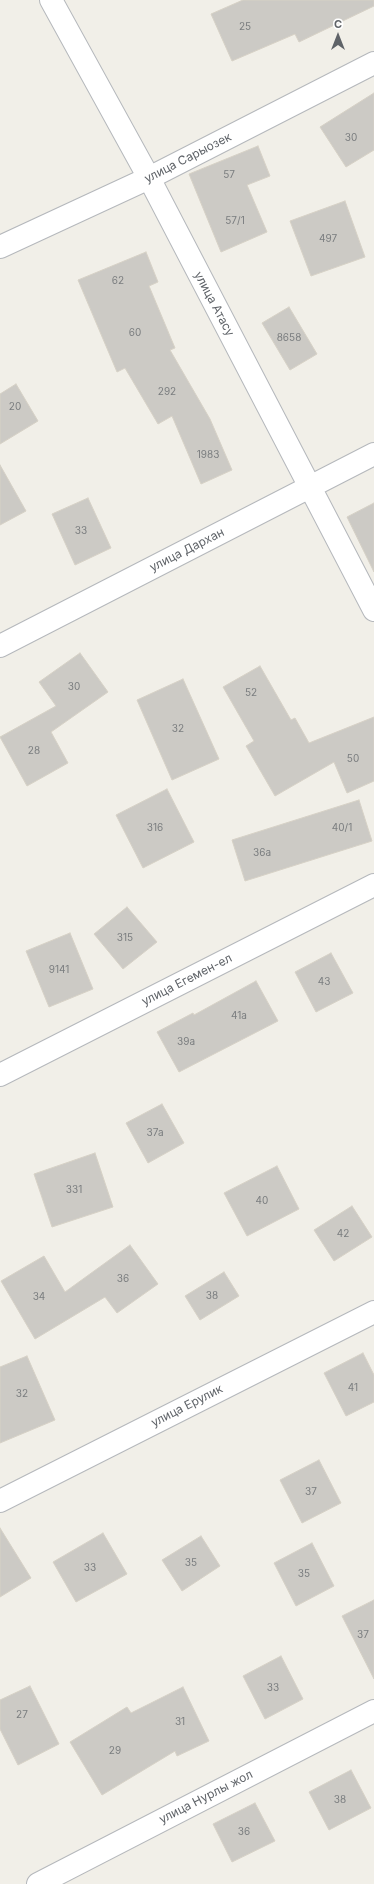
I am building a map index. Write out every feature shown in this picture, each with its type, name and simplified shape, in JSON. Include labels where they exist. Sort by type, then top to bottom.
[{"type":"street","name":"улица Атасу","points":[[51,0],[149,178],[374,610]]},
{"type":"street","name":"улица Сарыозек","points":[[0,248],[149,178],[374,63]]},
{"type":"street","name":"улица Дархан","points":[[0,646],[374,454]]},
{"type":"street","name":"улица Егемен-ел","points":[[0,1075],[374,885]]},
{"type":"street","name":"улица Ерулик","points":[[0,1501],[374,1312]]},
{"type":"street","name":"улица Нурлы жол","points":[[38,1884],[374,1711]]},
{"type":"building","points":[[243,0],[374,0],[374,6],[299,42],[295,34],[232,61],[211,14]]},
{"type":"building","points":[[374,93],[374,150],[346,167],[320,127]]},
{"type":"building","points":[[258,146],[270,176],[247,185],[267,232],[221,252],[189,174]]},
{"type":"building","points":[[345,201],[365,257],[311,276],[290,221]]},
{"type":"building","points":[[146,252],[158,282],[149,286],[175,348],[170,350],[210,419],[232,470],[201,484],[172,416],[158,424],[125,368],[117,372],[78,280]]},
{"type":"building","points":[[289,307],[317,354],[290,370],[262,323]]},
{"type":"building","points":[[16,384],[38,421],[0,444],[0,394]]},
{"type":"building","points":[[0,465],[26,511],[0,525]]},
{"type":"building","points":[[88,498],[111,548],[75,565],[52,514]]},
{"type":"building","points":[[374,503],[374,572],[347,517]]},
{"type":"building","points":[[80,653],[108,692],[51,732],[68,763],[27,786],[0,737],[56,706],[39,682]]},
{"type":"building","points":[[260,666],[291,720],[295,718],[309,743],[374,717],[374,781],[347,793],[334,762],[275,796],[246,746],[254,741],[223,687]]},
{"type":"building","points":[[183,679],[219,759],[172,780],[137,700]]},
{"type":"building","points":[[167,789],[194,842],[143,868],[116,815]]},
{"type":"building","points":[[359,800],[372,841],[245,881],[232,840]]},
{"type":"building","points":[[127,907],[157,942],[123,969],[94,934]]},
{"type":"building","points":[[70,933],[93,989],[49,1007],[26,951]]},
{"type":"building","points":[[331,953],[353,993],[316,1012],[295,972]]},
{"type":"building","points":[[256,981],[278,1021],[179,1072],[157,1032],[193,1013],[194,1015]]},
{"type":"building","points":[[162,1104],[184,1143],[148,1163],[126,1123]]},
{"type":"building","points":[[95,1153],[113,1207],[52,1227],[34,1174]]},
{"type":"building","points":[[277,1166],[299,1209],[247,1236],[224,1193]]},
{"type":"building","points":[[352,1206],[372,1237],[334,1261],[314,1230]]},
{"type":"building","points":[[130,1245],[158,1284],[117,1313],[105,1297],[35,1339],[1,1281],[44,1256],[65,1292]]},
{"type":"building","points":[[224,1272],[239,1296],[200,1320],[185,1296]]},
{"type":"building","points":[[363,1353],[374,1375],[374,1402],[346,1416],[324,1373]]},
{"type":"building","points":[[27,1356],[55,1420],[0,1443],[0,1367]]},
{"type":"building","points":[[319,1460],[341,1503],[302,1523],[280,1480]]},
{"type":"building","points":[[0,1528],[31,1578],[0,1597]]},
{"type":"building","points":[[103,1533],[127,1574],[76,1602],[53,1562]]},
{"type":"building","points":[[201,1536],[220,1566],[182,1591],[162,1560]]},
{"type":"building","points":[[312,1543],[334,1586],[296,1606],[274,1563]]},
{"type":"building","points":[[374,1600],[374,1679],[342,1616]]},
{"type":"building","points":[[281,1656],[303,1699],[265,1719],[243,1676]]},
{"type":"building","points":[[30,1686],[59,1744],[18,1765],[0,1729],[0,1700]]},
{"type":"building","points":[[183,1687],[209,1741],[177,1756],[175,1751],[102,1795],[70,1742],[127,1707],[131,1713]]},
{"type":"building","points":[[351,1770],[371,1808],[329,1830],[309,1792]]},
{"type":"building","points":[[255,1803],[275,1841],[232,1862],[213,1824]]}]
